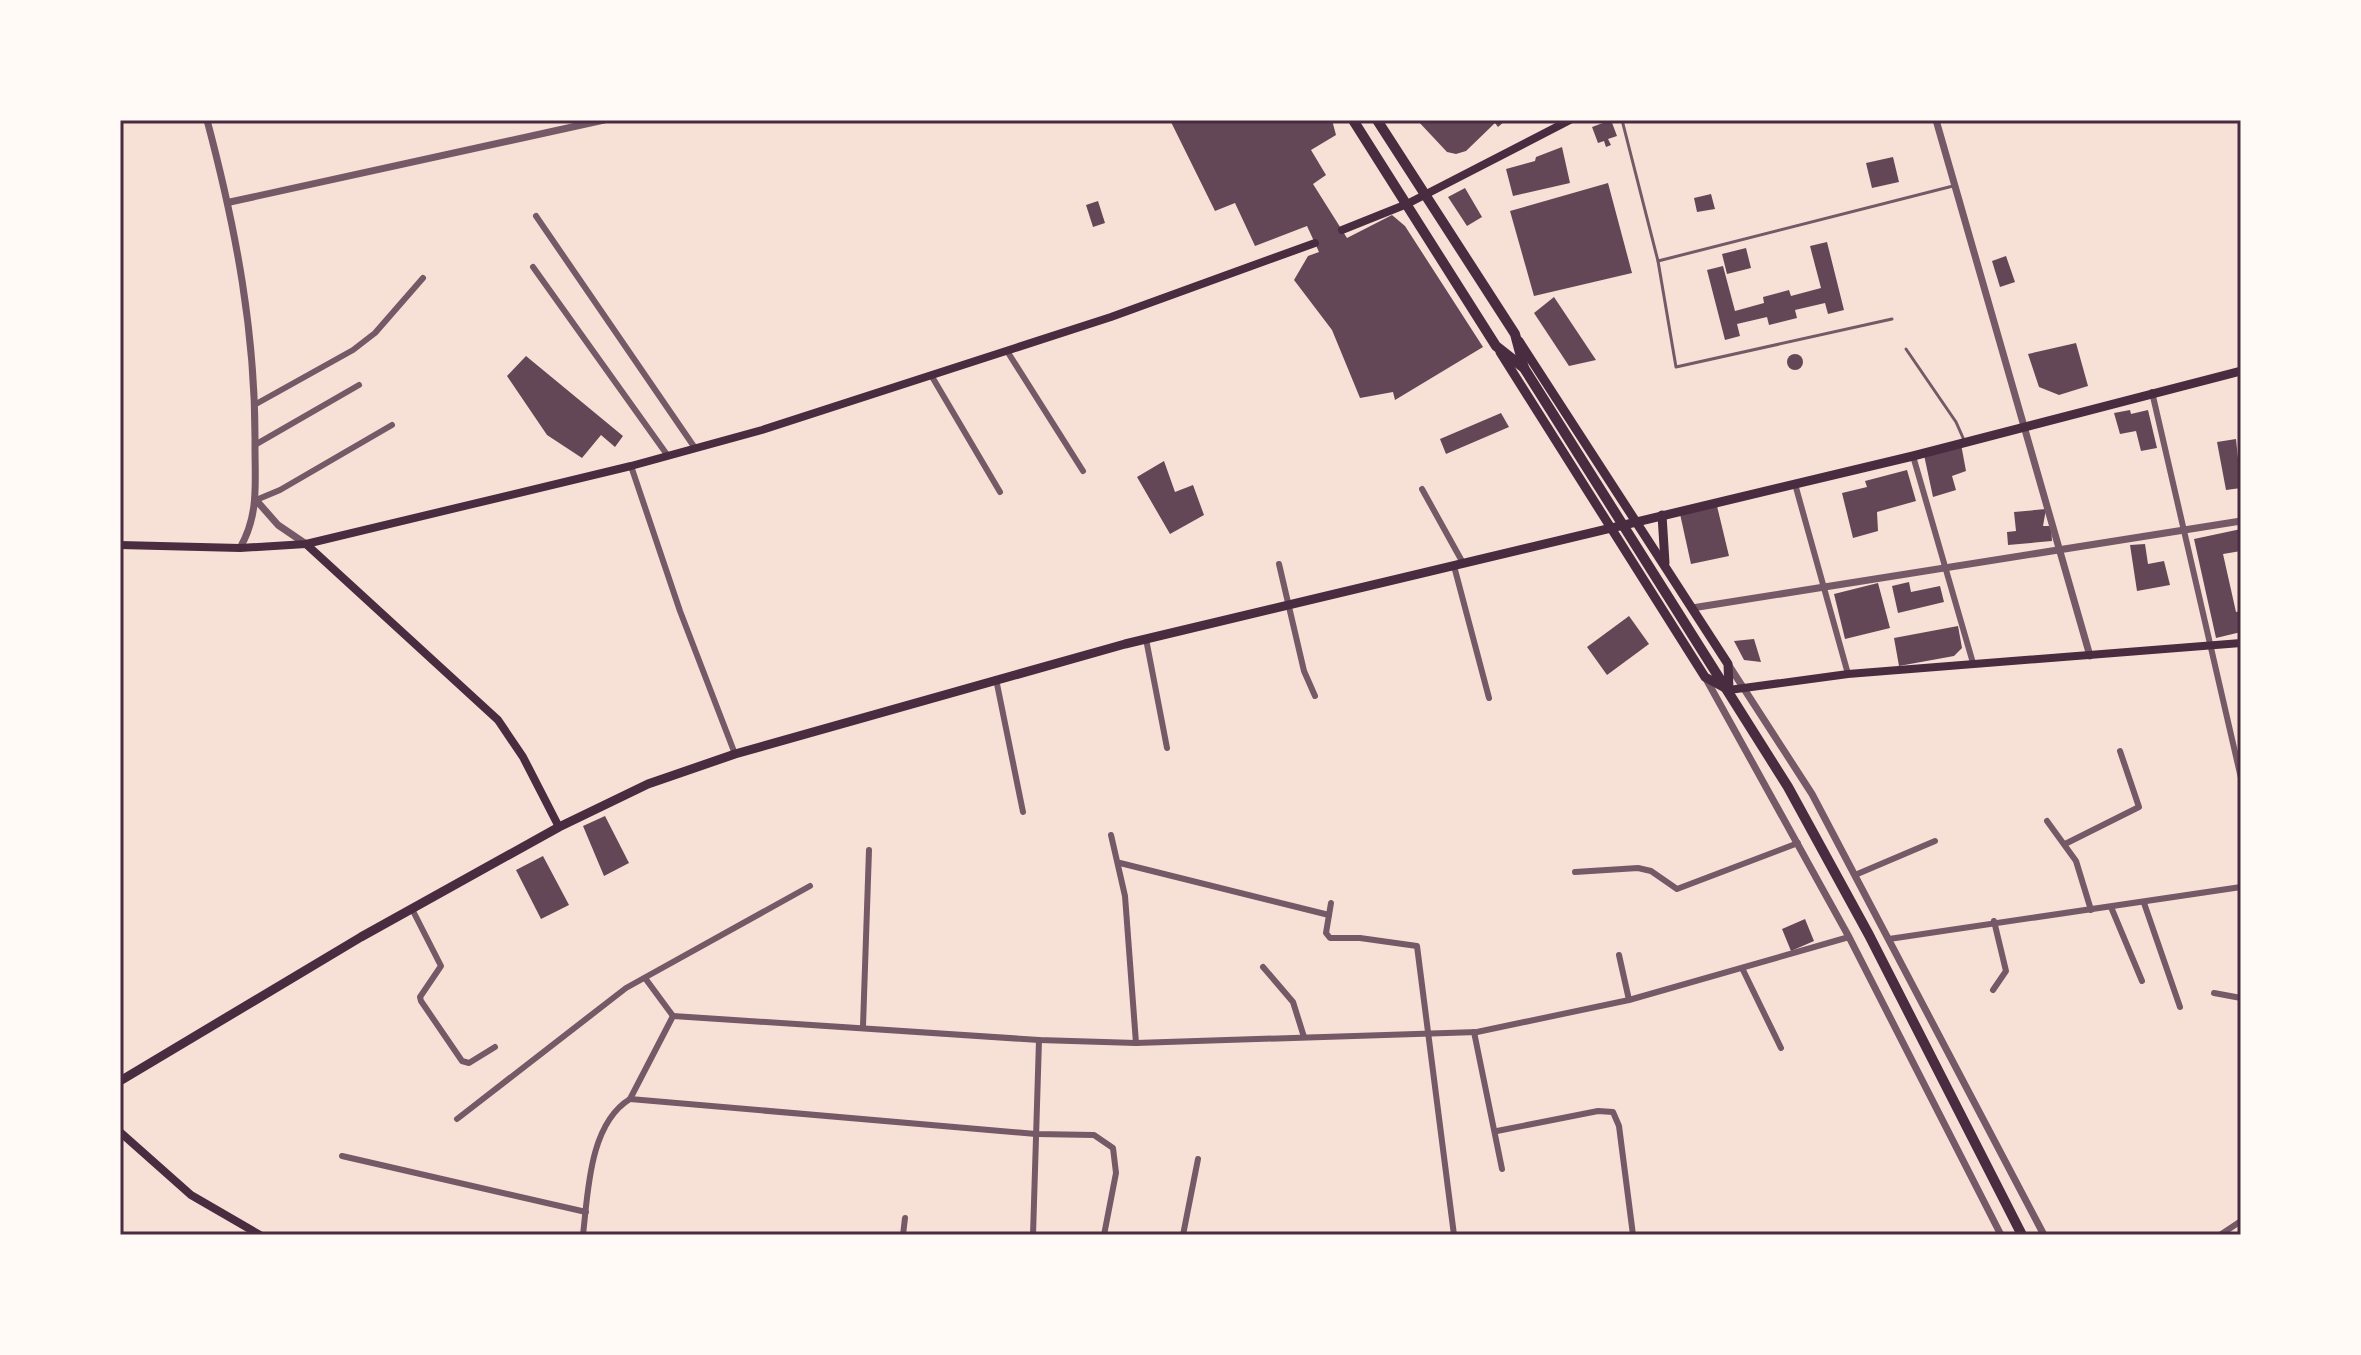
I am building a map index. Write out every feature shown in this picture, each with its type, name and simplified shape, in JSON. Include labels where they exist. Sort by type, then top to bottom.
[{"type":"highway","points":[[1353,120],[1496,346],[1524,368]]},
{"type":"highway","points":[[1377,120],[1515,334],[1524,368],[1729,690],[1824,851],[2022,1235]]},
{"type":"main road","points":[[1342,230],[1407,204],[1570,120]]},
{"type":"main road","points":[[120,545],[240,548],[306,544],[631,466],[1007,351],[1238,273],[1315,243]]},
{"type":"main road","points":[[1515,334],[1728,664],[1729,690]]},
{"type":"main road","points":[[1496,346],[1705,677],[1729,690],[1848,674],[2241,643]]},
{"type":"main road","points":[[120,1081],[412,909],[559,827],[648,784],[735,754],[1146,639],[1913,456],[1964,440],[2241,371]]},
{"type":"main road","points":[[1662,515],[1666,568]]},
{"type":"main road","points":[[306,544],[498,720],[523,757],[559,827]]},
{"type":"main road","points":[[120,1132],[191,1195],[260,1235]]},
{"type":"street","points":[[207,120],[230,202],[255,367],[256,500],[253,522],[240,548]]},
{"type":"street","points":[[230,202],[604,120]]},
{"type":"street","points":[[1936,120],[2090,656]]},
{"type":"street","points":[[536,216],[695,448]]},
{"type":"street","points":[[533,267],[668,456]]},
{"type":"street","points":[[256,404],[353,350],[375,333],[423,278]]},
{"type":"street","points":[[1007,351],[1083,471]]},
{"type":"street","points":[[931,375],[1000,492]]},
{"type":"street","points":[[255,445],[359,385]]},
{"type":"street","points":[[2152,392],[2241,778]]},
{"type":"street","points":[[256,500],[280,490],[392,425]]},
{"type":"street","points":[[1913,456],[1973,663]]},
{"type":"street","points":[[631,466],[680,611],[735,754]]},
{"type":"street","points":[[1795,484],[1848,674]]},
{"type":"street","points":[[1422,489],[1459,565],[1489,698]]},
{"type":"street","points":[[256,500],[278,525],[306,544]]},
{"type":"street","points":[[1692,608],[2241,521]]},
{"type":"street","points":[[1279,564],[1304,671],[1315,696]]},
{"type":"street","points":[[1146,639],[1167,748]]},
{"type":"street","points":[[1728,664],[1802,777],[2044,1235]]},
{"type":"street","points":[[1705,677],[1849,937],[2001,1235]]},
{"type":"street","points":[[996,679],[1023,812]]},
{"type":"street","points":[[2065,844],[2139,807],[2120,751]]},
{"type":"street","points":[[2047,821],[2083,874],[2091,910]]},
{"type":"street","points":[[1111,835],[1120,863],[1136,1043]]},
{"type":"street","points":[[1855,875],[1935,841]]},
{"type":"street","points":[[1575,872],[1638,868],[1651,871],[1677,889],[1798,843]]},
{"type":"street","points":[[863,1026],[869,850]]},
{"type":"street","points":[[1120,863],[1329,915]]},
{"type":"street","points":[[457,1119],[626,988],[810,886]]},
{"type":"street","points":[[1889,939],[1994,921],[2144,903],[2241,887]]},
{"type":"street","points":[[1331,903],[1326,933],[1330,938],[1360,938],[1417,946],[1454,1235]]},
{"type":"street","points":[[2144,903],[2180,1007]]},
{"type":"street","points":[[2111,907],[2142,981]]},
{"type":"street","points":[[412,909],[441,966],[420,997],[421,1001],[462,1061],[469,1063],[495,1047]]},
{"type":"street","points":[[1993,990],[2006,971],[1994,921]]},
{"type":"street","points":[[673,1016],[863,1026],[1039,1040],[1136,1043],[1474,1032],[1629,1000],[1743,970],[1849,937]]},
{"type":"street","points":[[1619,955],[1629,1000]]},
{"type":"street","points":[[1263,967],[1293,1002],[1304,1037]]},
{"type":"street","points":[[1743,970],[1781,1048]]},
{"type":"street","points":[[645,978],[673,1016]]},
{"type":"street","points":[[2214,993],[2241,998]]},
{"type":"street","points":[[583,1235],[596,1150],[609,1121],[630,1099],[673,1016]]},
{"type":"street","points":[[1474,1032],[1497,1131],[1502,1169]]},
{"type":"street","points":[[1033,1235],[1039,1040]]},
{"type":"street","points":[[630,1099],[1036,1134],[1094,1135],[1113,1148],[1116,1173],[1104,1235]]},
{"type":"street","points":[[1497,1131],[1613,1112],[1619,1126],[1633,1235]]},
{"type":"street","points":[[342,1156],[586,1212]]},
{"type":"street","points":[[1183,1235],[1198,1159]]},
{"type":"street","points":[[903,1235],[905,1218]]},
{"type":"street","points":[[2220,1235],[2241,1221]]},
{"type":"lane","points":[[1622,120],[1658,261],[1676,367],[1892,319]]},
{"type":"lane","points":[[1658,261],[1956,185]]},
{"type":"lane","points":[[1906,349],[1956,422],[1964,440]]},
{"type":"building","points":[[1170,120],[1332,120],[1336,135],[1311,150],[1326,175],[1313,184],[1347,238],[1392,215],[1405,226],[1483,347],[1395,400],[1393,392],[1360,398],[1332,330],[1294,280],[1308,256],[1319,252],[1307,226],[1255,246],[1235,203],[1215,211]]},
{"type":"building","points":[[1417,120],[1506,120],[1498,127],[1495,123],[1466,151],[1456,154],[1447,152]]},
{"type":"building","points":[[1611,120],[1617,136],[1608,139],[1611,145],[1606,147],[1604,141],[1598,143],[1592,127]]},
{"type":"building","points":[[1562,147],[1570,183],[1513,196],[1506,169],[1535,161],[1536,157]]},
{"type":"building","points":[[1893,157],[1899,182],[1872,188],[1866,163]]},
{"type":"building","points":[[1608,183],[1632,273],[1534,296],[1510,211]]},
{"type":"building","points":[[1465,188],[1482,217],[1467,226],[1448,197]]},
{"type":"building","points":[[1711,194],[1715,209],[1697,212],[1694,198]]},
{"type":"building","points":[[1098,201],[1105,223],[1093,227],[1086,205]]},
{"type":"building","points":[[1827,242],[1844,310],[1828,314],[1825,303],[1795,310],[1797,318],[1769,325],[1767,317],[1737,324],[1740,336],[1725,340],[1707,270],[1723,266],[1735,311],[1764,303],[1763,297],[1789,290],[1791,296],[1821,288],[1810,246]]},
{"type":"building","points":[[1746,248],[1751,268],[1727,274],[1722,254]]},
{"type":"building","points":[[2006,256],[2015,282],[2000,287],[1992,261]]},
{"type":"building","points":[[1554,297],[1596,360],[1569,366],[1534,313]]},
{"type":"building","points":[[2076,343],[2088,386],[2059,395],[2039,387],[2028,354]]},
{"type":"building","points":[[1792,354],[1798,354],[1803,362],[1801,368],[1792,370],[1787,365],[1787,359]]},
{"type":"building","points":[[526,356],[623,436],[615,447],[601,435],[582,458],[547,435],[507,376]]},
{"type":"building","points":[[2130,410],[2131,414],[2148,410],[2157,448],[2141,451],[2136,431],[2120,434],[2114,413]]},
{"type":"building","points":[[1501,413],[1509,427],[1446,454],[1440,439]]},
{"type":"building","points":[[2236,439],[2241,488],[2226,490],[2217,442]]},
{"type":"building","points":[[1961,444],[1966,471],[1952,476],[1956,490],[1933,497],[1924,455]]},
{"type":"building","points":[[1164,461],[1175,492],[1193,485],[1204,515],[1170,534],[1137,477]]},
{"type":"building","points":[[1907,470],[1916,501],[1877,512],[1878,531],[1853,538],[1842,493],[1867,487],[1865,481]]},
{"type":"building","points":[[1717,506],[1729,556],[1691,564],[1680,514]]},
{"type":"building","points":[[2046,509],[2043,526],[2051,526],[2052,541],[2008,545],[2007,532],[2016,531],[2014,512]]},
{"type":"building","points":[[2241,529],[2241,551],[2223,554],[2236,612],[2241,611],[2241,632],[2216,638],[2194,539]]},
{"type":"building","points":[[2145,544],[2148,564],[2164,561],[2170,585],[2137,591],[2130,545]]},
{"type":"building","points":[[1909,582],[1911,592],[1940,586],[1944,602],[1898,613],[1892,586]]},
{"type":"building","points":[[1878,583],[1890,628],[1845,639],[1834,594]]},
{"type":"building","points":[[1629,616],[1649,644],[1607,675],[1587,647]]},
{"type":"building","points":[[1958,626],[1962,648],[1954,656],[1899,666],[1894,638]]},
{"type":"building","points":[[1754,639],[1761,662],[1744,660],[1734,641]]},
{"type":"building","points":[[605,816],[629,863],[604,876],[583,826]]},
{"type":"building","points":[[543,856],[569,905],[541,919],[516,870]]},
{"type":"building","points":[[1805,919],[1814,941],[1791,951],[1782,929]]}]
